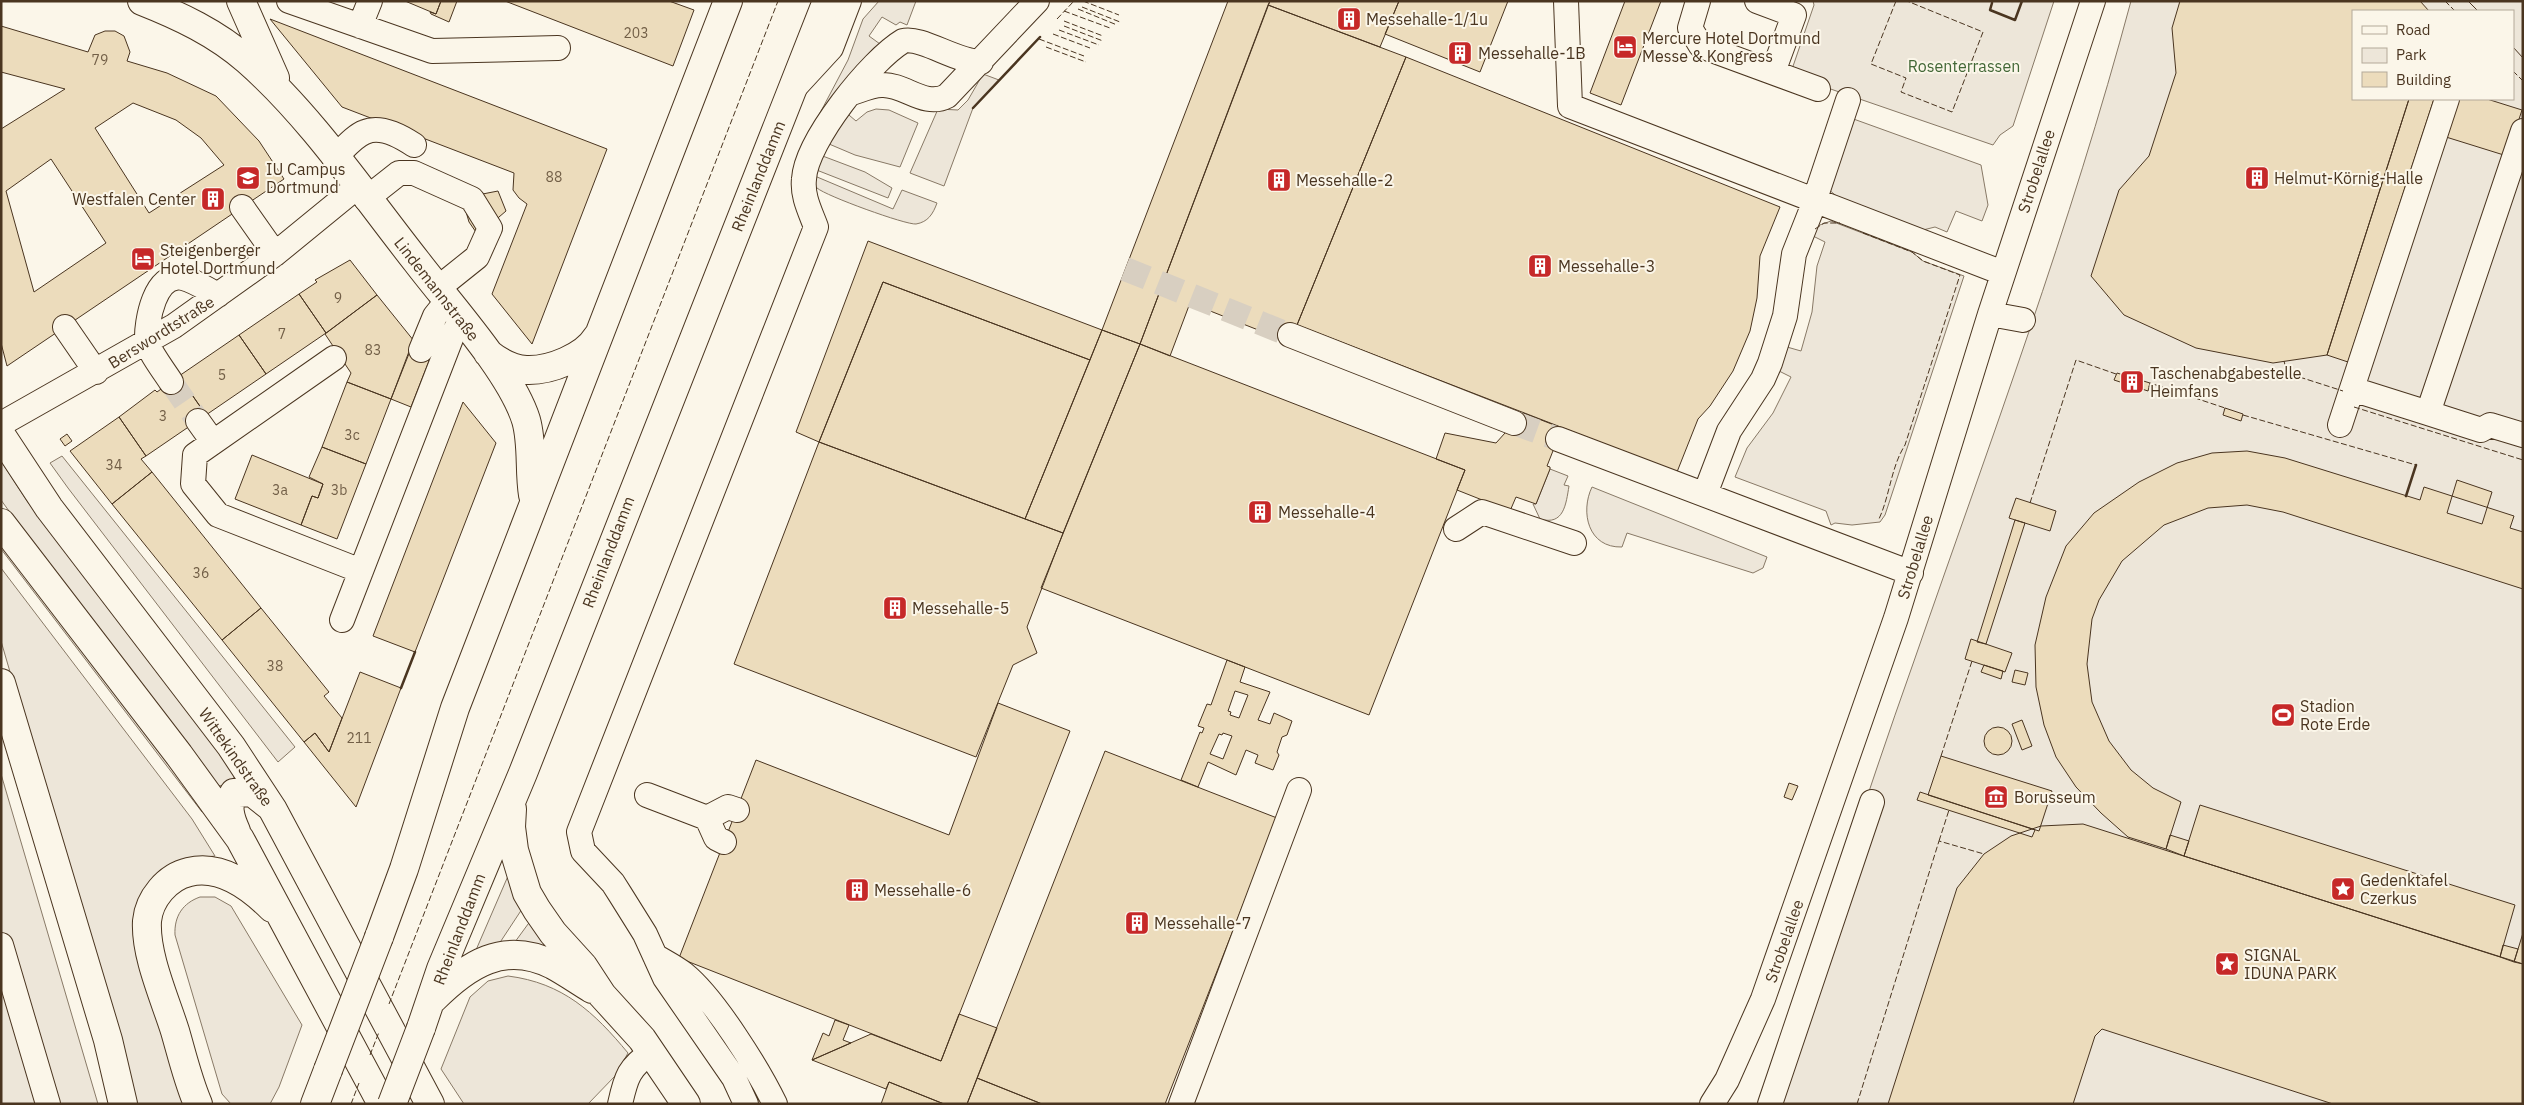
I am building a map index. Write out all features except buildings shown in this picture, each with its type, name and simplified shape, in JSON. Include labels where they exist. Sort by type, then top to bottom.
[{"type":"main road","name":"Lindemannstraße","points":[[142,1],[184,18],[206,31],[246,59],[287,99],[448,303],[486,352],[510,388],[526,420],[534,503]]},
{"type":"main road","name":"Lindemannstraße","points":[[240,1],[268,65],[287,99]]},
{"type":"main road","points":[[206,31],[226,34],[232,32],[240,22],[240,1]]},
{"type":"main road","points":[[314,1101],[328,1070],[404,868],[455,708],[728,1]]},
{"type":"main road","name":"Rheinlanddamm","points":[[392,1104],[432,1000],[441,969],[518,785],[827,1]]},
{"type":"main road","points":[[486,352],[509,366],[527,370],[537,369],[570,360],[592,345],[600,331]]},
{"type":"main road","name":"Wittekindstraße","points":[[1,435],[49,508],[231,746],[273,810],[430,1104]]},
{"type":"main road","points":[[1,523],[179,755],[240,839]]},
{"type":"main road","points":[[1,683],[108,1040],[123,1104]]},
{"type":"main road","points":[[518,785],[511,827],[514,850],[527,893],[553,933],[584,966],[602,995],[652,1052],[686,1104]]},
{"type":"main road","points":[[273,810],[252,792],[234,793],[229,807],[231,820],[240,839],[382,1104]]},
{"type":"main road","points":[[198,1104],[151,954],[147,923],[149,910],[154,899],[172,880],[199,870],[215,871],[254,890],[285,920]]},
{"type":"main road","points":[[432,1000],[450,982],[487,958],[518,955],[535,958],[553,965],[602,995]]},
{"type":"street","points":[[290,1],[432,50],[558,48]]},
{"type":"street","points":[[360,26],[370,1]]},
{"type":"street","points":[[793,89],[830,48],[849,1]]},
{"type":"street","points":[[852,93],[882,85],[925,98],[942,99],[948,96],[981,62],[1037,1]]},
{"type":"street","points":[[1566,1],[1570,106],[1814,202],[2003,273]]},
{"type":"street","points":[[1698,1],[1690,28],[1701,46],[1818,88]]},
{"type":"street","points":[[1757,1],[1794,15],[1772,72]]},
{"type":"street","name":"Strobelallee","points":[[1712,1104],[1727,1080],[1763,999],[1911,572],[2003,273],[2093,1]]},
{"type":"street","points":[[746,1104],[734,1078],[665,978],[645,934],[613,883],[583,851],[580,832],[816,227],[804,193],[805,170],[827,124],[852,93],[899,44],[908,40],[962,60],[981,62]]},
{"type":"street","points":[[1705,494],[1729,431],[1763,379],[1770,363],[1785,316],[1794,254],[1814,202],[1848,100]]},
{"type":"street","points":[[2340,425],[2448,100]]},
{"type":"street","points":[[2428,413],[2523,131]]},
{"type":"street","points":[[350,178],[372,141],[411,149]]},
{"type":"street","points":[[350,178],[414,173],[472,199],[490,228],[477,257],[448,303],[435,316],[421,350]]},
{"type":"street","name":"Berswordtstraße","points":[[1,424],[147,343],[218,296],[275,254],[350,178]]},
{"type":"street","points":[[242,207],[275,254]]},
{"type":"street","points":[[171,382],[147,343],[152,304],[161,286],[168,280],[184,278],[218,296]]},
{"type":"street","points":[[342,620],[452,336],[448,303]]},
{"type":"street","points":[[1990,314],[2023,320]]},
{"type":"street","points":[[65,327],[96,372]]},
{"type":"street","points":[[1290,335],[1514,423]]},
{"type":"street","points":[[334,358],[195,455],[193,484],[218,515],[361,571]]},
{"type":"street","points":[[2352,389],[2481,430],[2490,425],[2523,435]]},
{"type":"street","points":[[198,420],[213,442]]},
{"type":"street","points":[[1558,439],[1911,572]]},
{"type":"street","points":[[1456,530],[1482,512],[1574,543]]},
{"type":"street","points":[[1181,1104],[1299,790]]},
{"type":"street","points":[[647,795],[708,818],[716,838],[724,842]]},
{"type":"street","points":[[1770,1104],[1872,802]]},
{"type":"street","points":[[708,818],[728,807],[736,810]]},
{"type":"street","points":[[1,944],[48,1104]]},
{"type":"street","points":[[654,955],[684,974],[696,986],[746,1055],[775,1104]]},
{"type":"street","points":[[620,1104],[623,1088],[634,1064],[652,1052]]},
{"type":"green space","points":[[879,1],[916,1],[907,25],[900,22],[896,25],[882,17],[869,36],[880,44],[823,115],[820,113],[848,60],[863,19]]},
{"type":"green space","name":"Rosenterrassen","points":[[1813,1],[2054,1],[2013,126],[2000,135],[1993,145],[1790,75],[1814,5]]},
{"type":"green space","points":[[2131,1],[2523,1],[2523,1104],[1767,1104],[1876,771],[2028,333],[2108,85]]},
{"type":"green space","points":[[983,74],[999,80],[973,108],[944,186],[910,173],[938,109],[958,110],[968,100]]},
{"type":"green space","points":[[876,109],[889,110],[918,123],[900,167],[855,155],[822,141],[843,110],[856,121],[867,112]]},
{"type":"green space","points":[[1848,117],[1981,165],[1988,205],[1982,221],[1956,211],[1947,232],[1935,227],[1923,230],[1841,200],[1827,188]]},
{"type":"green space","points":[[820,155],[865,172],[892,188],[888,198],[814,169]]},
{"type":"green space","points":[[810,174],[893,209],[902,190],[937,203],[932,214],[927,219],[916,224],[909,223],[823,192],[814,185]]},
{"type":"green space","points":[[1831,221],[1912,252],[1923,261],[1964,276],[1885,515],[1880,522],[1852,525],[1835,523],[1831,525],[1826,511],[1735,477],[1747,448],[1773,413],[1791,377],[1777,370],[1787,347],[1801,351],[1812,312],[1817,266],[1825,242],[1811,235],[1817,226]]},
{"type":"green space","points":[[62,456],[295,747],[278,762],[50,463]]},
{"type":"green space","points":[[1,461],[27,501],[237,775],[225,785],[218,786],[1,500]]},
{"type":"green space","points":[[1550,469],[1568,476],[1564,485],[1569,486],[1567,500],[1562,512],[1554,519],[1548,520],[1540,519],[1533,504],[1536,504]]},
{"type":"green space","points":[[1592,487],[1767,557],[1763,568],[1753,573],[1627,533],[1622,547],[1610,546],[1601,542],[1594,535],[1587,517],[1588,497]]},
{"type":"green space","points":[[1,545],[205,810],[202,812],[1,549]]},
{"type":"green space","points":[[1,568],[192,819],[215,856],[183,860],[152,881],[183,1104],[136,1104],[1,641]]},
{"type":"green space","points":[[1,774],[98,1104],[1,1104]]},
{"type":"green space","points":[[508,876],[524,906],[497,947],[476,950]]},
{"type":"green space","points":[[200,897],[215,897],[231,906],[302,1025],[279,1087],[270,1104],[231,1104],[222,1094],[175,935],[176,922],[181,911],[189,903]]},
{"type":"green space","points":[[531,920],[550,949],[512,946]]},
{"type":"green space","points":[[508,976],[545,985],[576,1002],[590,1012],[628,1053],[615,1076],[588,1104],[464,1104],[441,1069],[470,997],[488,981]]},
{"type":"tunnel","points":[[1125,269],[1290,335]]},
{"type":"tunnel","points":[[171,382],[198,421]]},
{"type":"tunnel","points":[[1514,423],[1558,439]]},
{"type":"tram line","points":[[2468,1],[2477,10]]},
{"type":"tram line","points":[[2514,48],[2523,58]]},
{"type":"fence","points":[[389,1004],[778,1]]},
{"type":"fence","points":[[1057,19],[1074,1]]},
{"type":"fence","points":[[1083,1],[1119,15]]},
{"type":"fence","points":[[1896,1],[1871,64],[1906,78],[1901,92],[1952,112],[1983,32],[1907,1]]},
{"type":"fence","points":[[2445,1],[2454,10]]},
{"type":"fence","points":[[1082,7],[1120,22]]},
{"type":"fence","points":[[1078,9],[1117,25]]},
{"type":"fence","points":[[1064,11],[1110,28]]},
{"type":"fence","points":[[1064,21],[1103,36]]},
{"type":"fence","points":[[1064,26],[1103,41]]},
{"type":"fence","points":[[1059,30],[1099,45]]},
{"type":"fence","points":[[1053,34],[1090,48]]},
{"type":"fence","points":[[1039,39],[1084,56]]},
{"type":"fence","points":[[1046,47],[1086,62]]},
{"type":"fence","points":[[2514,72],[2523,81]]},
{"type":"fence","points":[[1815,229],[1824,223],[1840,223]]},
{"type":"fence","points":[[1863,233],[1912,252],[1923,261],[1960,275],[1879,519]]},
{"type":"fence","points":[[2030,503],[2076,360],[2116,374]]},
{"type":"fence","points":[[2284,361],[2287,373],[2343,391]]},
{"type":"fence","points":[[2149,387],[2150,383],[2225,408],[2224,410]]},
{"type":"fence","points":[[2354,407],[2523,460]]},
{"type":"fence","points":[[2243,415],[2416,465]]},
{"type":"fence","points":[[1941,756],[1972,661]]},
{"type":"fence","points":[[1939,841],[1949,810]]},
{"type":"fence","points":[[1857,1104],[1939,841],[1984,854]]},
{"type":"fence","points":[[370,1055],[379,1032]]},
{"type":"fence","points":[[351,1104],[359,1083]]},
{"type":"wall","points":[[1992,3],[1990,10],[2015,20],[2022,1]]},
{"type":"wall","points":[[973,108],[1040,37]]},
{"type":"wall","points":[[2406,496],[2416,465]]},
{"type":"wall","points":[[401,688],[415,652]]},
{"type":"place","name":"Messehalle-1/1u","points":[[1349,19]]},
{"type":"place","name":"Mercure Hotel Dortmund Messe & Kongress","points":[[1625,47]]},
{"type":"place","name":"Messehalle-1B","points":[[1460,53]]},
{"type":"place","name":"IU Campus Dortmund","points":[[248,178]]},
{"type":"place","name":"Helmut-Körnig-Halle","points":[[2257,178]]},
{"type":"place","name":"Messehalle-2","points":[[1279,180]]},
{"type":"place","name":"Westfalen Center","points":[[213,199]]},
{"type":"place","name":"Steigenberger Hotel Dortmund","points":[[143,259]]},
{"type":"place","name":"Messehalle-3","points":[[1540,266]]},
{"type":"place","name":"Taschenabgabestelle Heimfans","points":[[2132,382]]},
{"type":"place","name":"Messehalle-4","points":[[1260,512]]},
{"type":"place","name":"Messehalle-5","points":[[895,608]]},
{"type":"place","name":"Stadion Rote Erde","points":[[2283,715]]},
{"type":"place","name":"Borusseum","points":[[1996,797]]},
{"type":"place","name":"Gedenktafel Czerkus","points":[[2343,889]]},
{"type":"place","name":"Messehalle-6","points":[[857,890]]},
{"type":"place","name":"Messehalle-7","points":[[1137,923]]},
{"type":"place","name":"SIGNAL IDUNA PARK","points":[[2227,964]]}]
